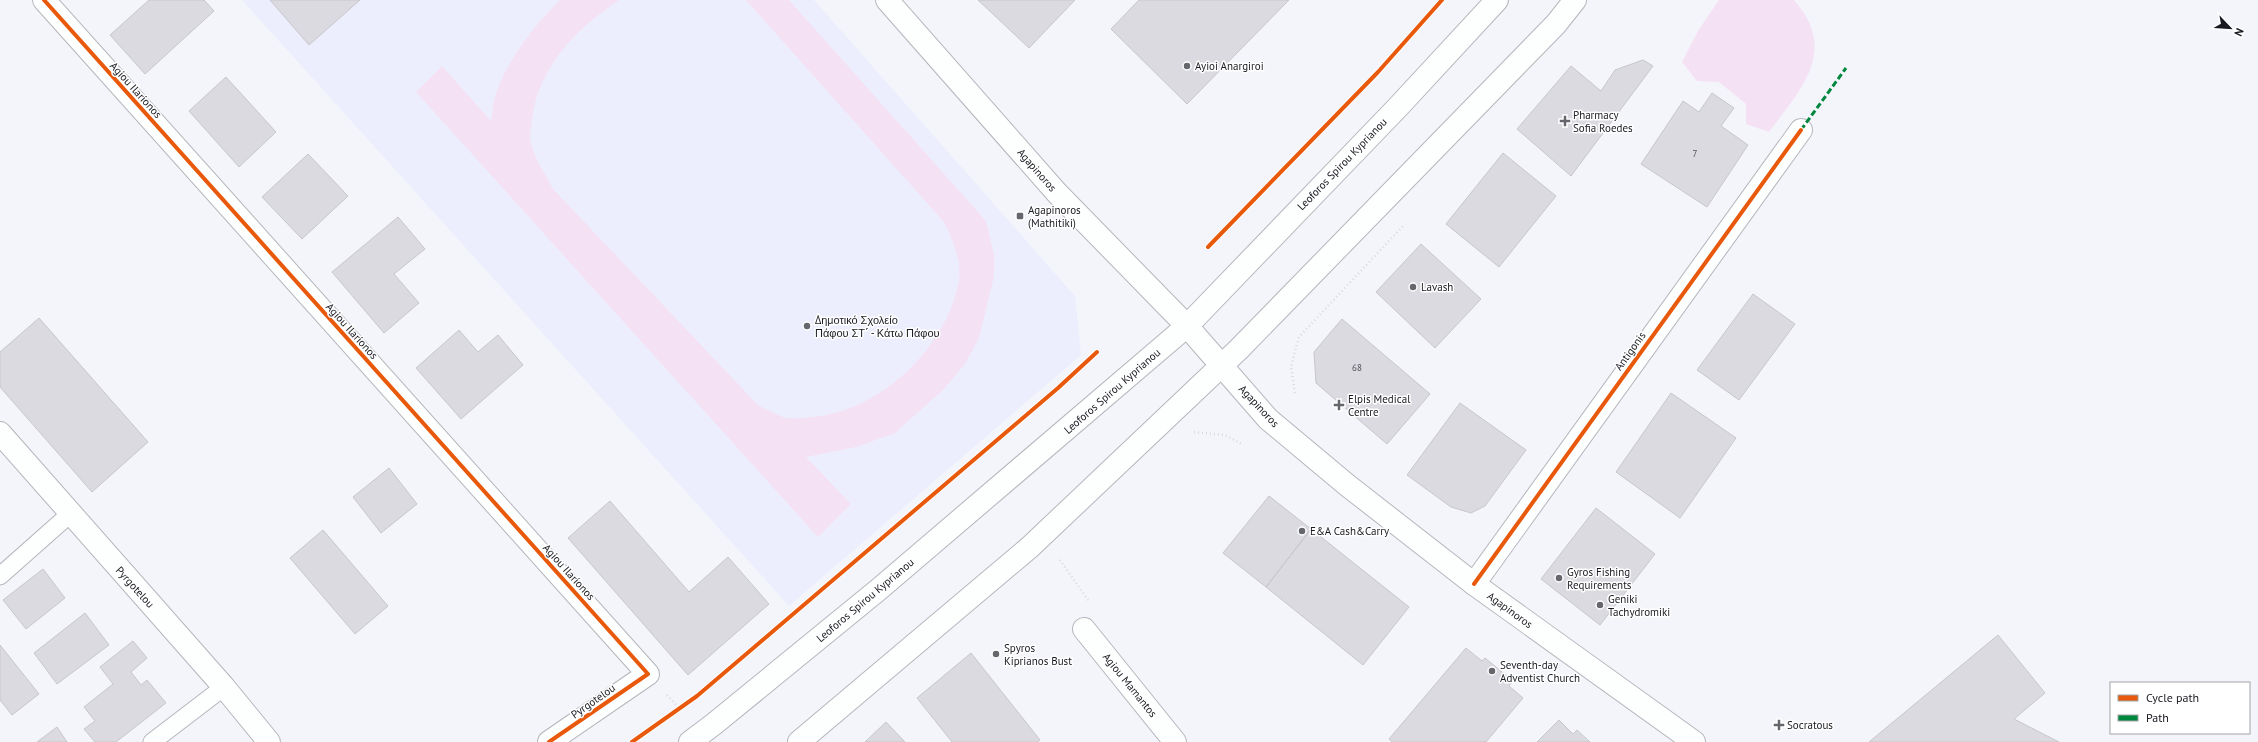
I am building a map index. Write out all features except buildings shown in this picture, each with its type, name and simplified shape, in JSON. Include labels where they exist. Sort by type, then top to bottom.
[{"type":"main road","name":"Agiou Ilarionos","points":[[44,0],[648,674]]},
{"type":"main road","name":"Agapinoros","points":[[887,0],[1057,193],[1187,326],[1268,419],[1347,485],[1474,584],[1694,742]]},
{"type":"main road","name":"Leoforos Spirou Kyprianou","points":[[690,742],[878,590],[1187,326],[1398,107],[1497,0]]},
{"type":"main road","points":[[799,742],[1030,546],[1221,366],[1556,24],[1575,0]]},
{"type":"main road","name":"Antigonis","points":[[1474,584],[1801,130]]},
{"type":"main road","name":"Pyrgotelou","points":[[0,433],[224,687],[269,742]]},
{"type":"main road","name":"Agiou Mamantos","points":[[1084,628],[1176,742]]},
{"type":"main road","name":"Pyrgotelou","points":[[549,742],[648,674]]},
{"type":"lane","points":[[0,576],[70,514]]},
{"type":"lane","points":[[152,742],[224,687]]},
{"type":"path","points":[[1059,559],[1098,614],[1084,628]]},
{"type":"path","points":[[674,713],[686,705]]},
{"type":"shaded area","name":"Δημοτικό Σχολείο Πάφου ΣΤ΄ - Κάτω Πάφου","points":[[242,0],[814,0],[1075,296],[1081,355],[789,606]]},
{"type":"shaded area","points":[[560,0],[619,0],[588,23],[574,36],[562,50],[542,82],[536,100],[530,135],[533,151],[539,164],[553,189],[758,405],[768,411],[786,418],[813,417],[838,412],[861,403],[884,390],[905,374],[923,354],[938,333],[950,310],[958,286],[959,269],[957,253],[944,222],[746,0],[789,0],[986,221],[994,255],[994,276],[979,338],[965,364],[943,390],[895,433],[856,447],[806,457],[851,504],[818,537],[416,92],[442,66],[491,121],[495,96],[506,70],[540,21]]},
{"type":"shaded area","points":[[1719,0],[1794,0],[1807,19],[1814,36],[1814,53],[1810,69],[1803,85],[1769,132],[1746,124],[1746,104],[1719,82],[1697,81],[1682,62],[1698,31]]},
{"type":"marked path","points":[[1801,130],[1846,68]]},
{"type":"cycle path","points":[[44,0],[648,674],[549,742]]},
{"type":"cycle path","points":[[1208,247],[1378,72],[1442,0]]},
{"type":"cycle path","points":[[1474,584],[1801,130]]},
{"type":"cycle path","points":[[632,742],[697,696],[1058,388],[1097,352]]},
{"type":"place","name":"Ayioi Anargiroi","points":[[1187,66]]},
{"type":"place","name":"Pharmacy Sofia Roedes","points":[[1565,121]]},
{"type":"place","name":"Agapinoros (Mathitiki)","points":[[1020,216]]},
{"type":"place","name":"Lavash","points":[[1413,287]]},
{"type":"place","name":"Δημοτικό Σχολείο Πάφου ΣΤ΄ - Κάτω Πάφου","points":[[807,326]]},
{"type":"place","name":"Elpis Medical Centre","points":[[1339,405]]},
{"type":"place","name":"E&A Cash&Carry","points":[[1302,531]]},
{"type":"place","name":"Gyros Fishing Requirements","points":[[1559,578]]},
{"type":"place","name":"Geniki Tachydromiki","points":[[1600,605]]},
{"type":"place","name":"Spyros Kiprianos Bust","points":[[996,654]]},
{"type":"place","name":"Seventh-day Adventist Church","points":[[1492,671]]},
{"type":"place","name":"Socratous","points":[[1779,725]]}]
